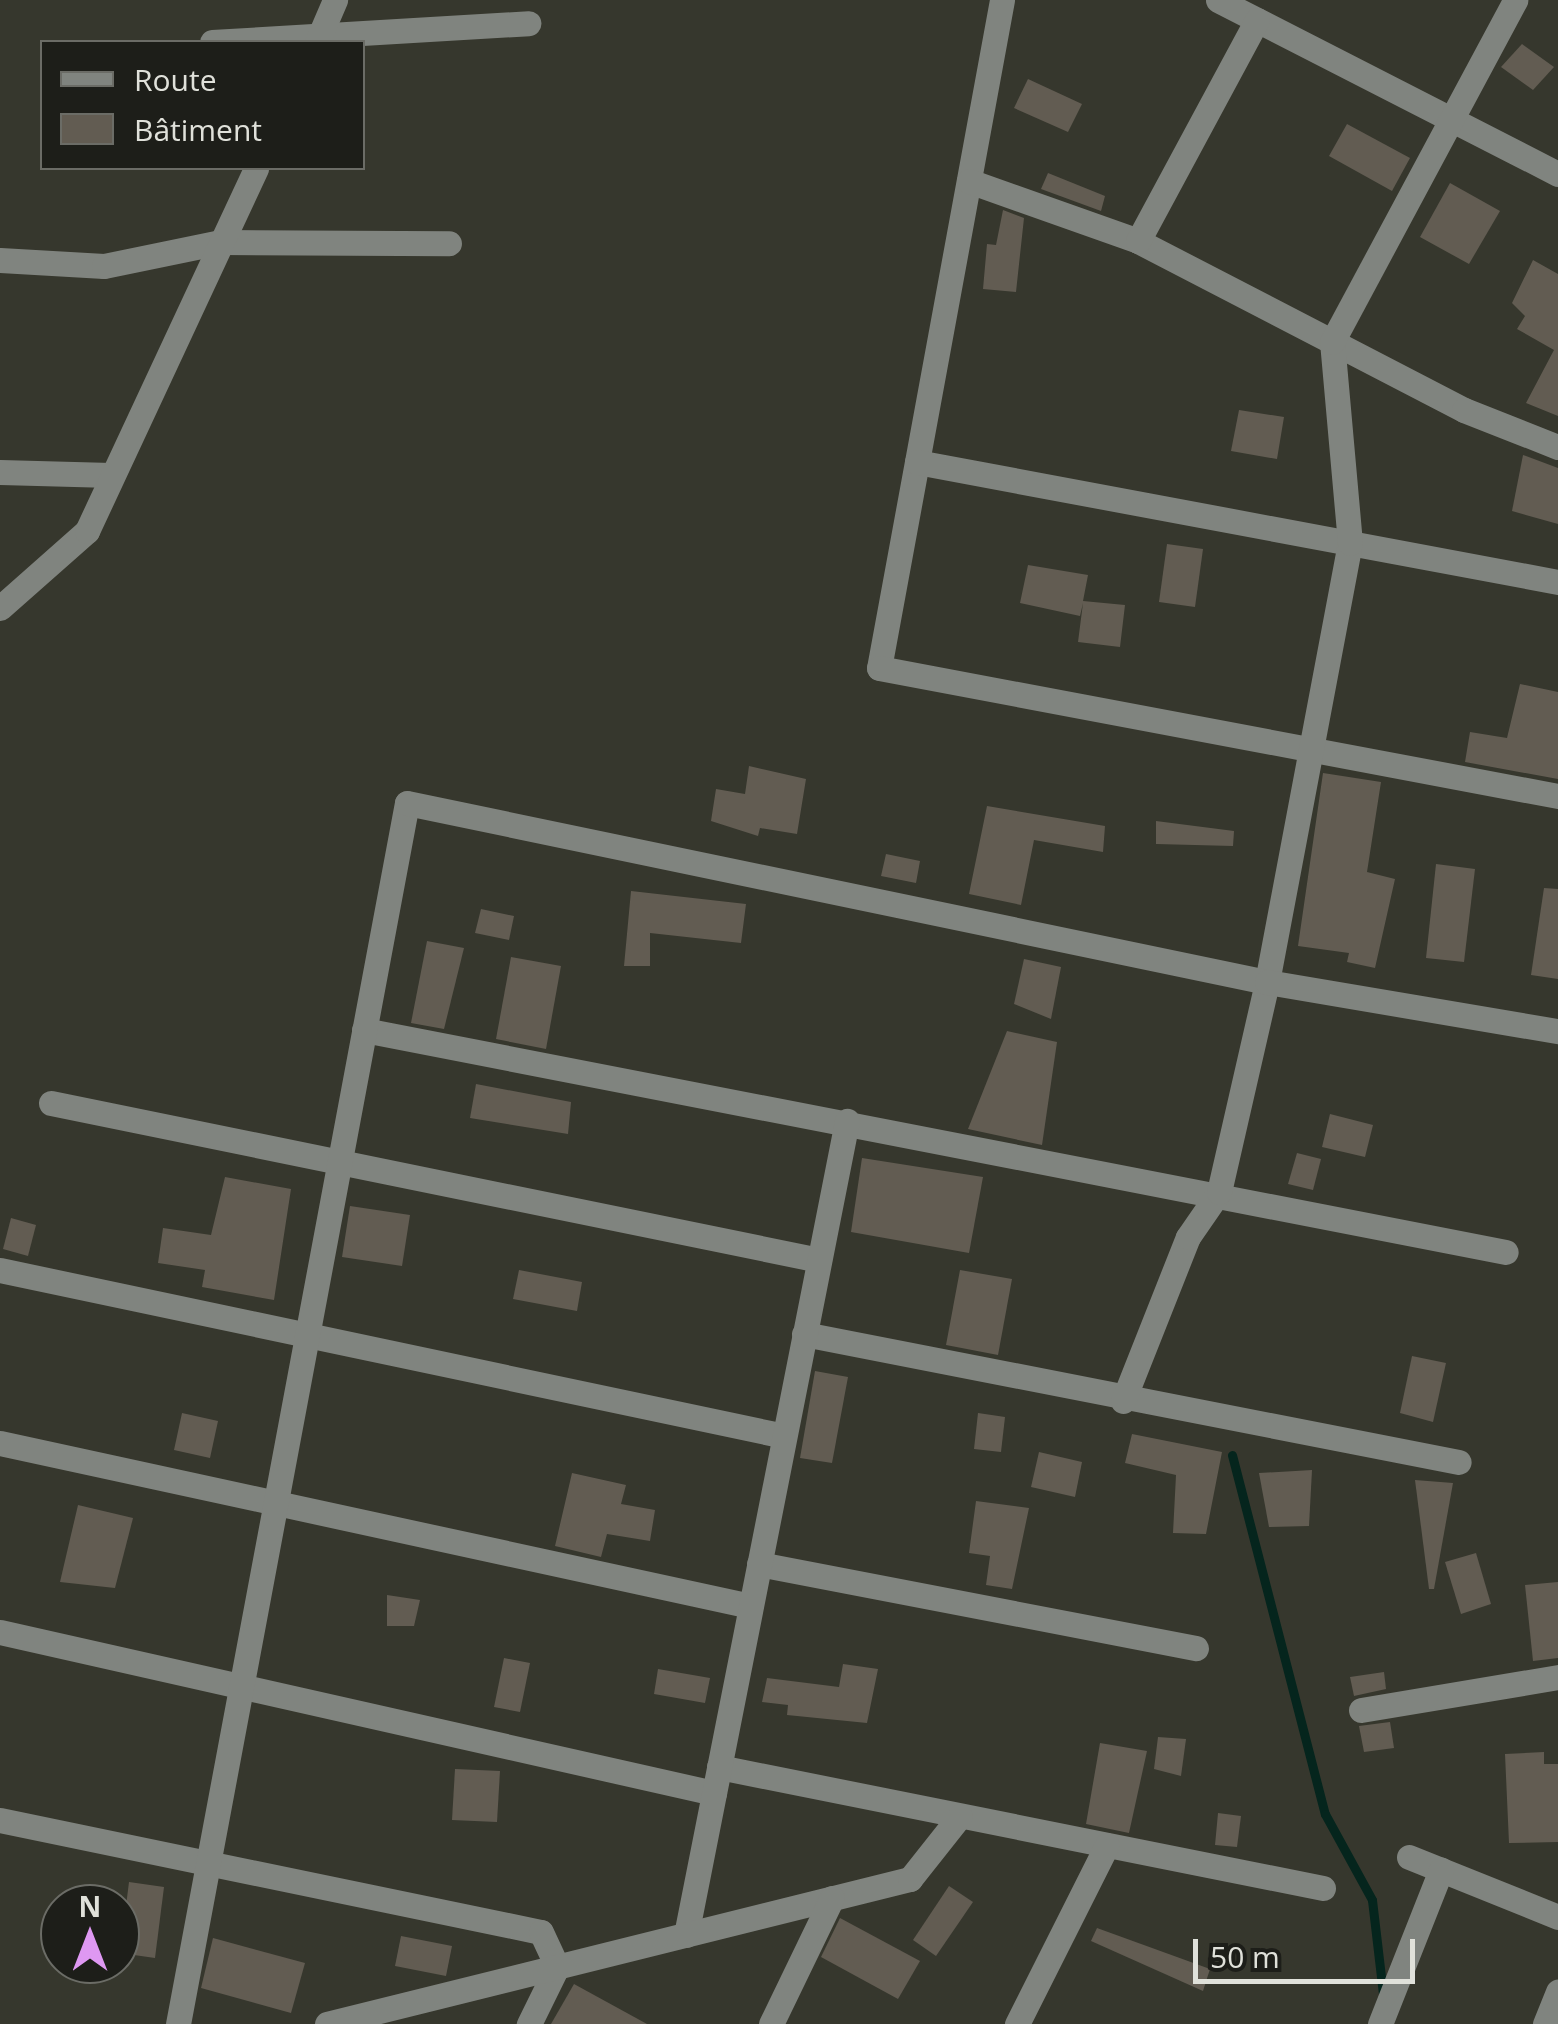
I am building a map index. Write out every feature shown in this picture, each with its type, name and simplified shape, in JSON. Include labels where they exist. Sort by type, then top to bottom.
[{"type":"street","points":[[318,40],[335,0]]},
{"type":"street","points":[[1002,0],[879,668],[1558,796]]},
{"type":"street","points":[[1218,0],[1558,174]]},
{"type":"street","points":[[1122,1400],[1188,1237],[1219,1192],[1267,982],[1350,543],[1332,342],[1515,0]]},
{"type":"street","points":[[1138,242],[1257,20]]},
{"type":"street","points":[[330,40],[528,24]]},
{"type":"street","points":[[0,608],[87,531],[255,170]]},
{"type":"street","points":[[969,181],[1138,242],[1332,342],[1558,447]]},
{"type":"street","points":[[0,260],[104,266],[221,242],[449,244]]},
{"type":"street","points":[[917,462],[1558,582]]},
{"type":"street","points":[[0,472],[111,475]]},
{"type":"street","points":[[178,2024],[407,803],[1267,982],[1558,1031]]},
{"type":"street","points":[[364,1030],[1219,1192],[1506,1252]]},
{"type":"street","points":[[51,1103],[819,1260]]},
{"type":"street","points":[[686,1935],[847,1121]]},
{"type":"street","points":[[0,1270],[784,1436]]},
{"type":"street","points":[[804,1334],[1122,1400],[1458,1462]]},
{"type":"street","points":[[0,1443],[751,1606]]},
{"type":"street","points":[[759,1564],[1196,1648]]},
{"type":"street","points":[[0,1632],[714,1793]]},
{"type":"street","points":[[1361,1710],[1558,1677]]},
{"type":"street","points":[[719,1767],[1322,1888]]},
{"type":"street","points":[[327,2024],[910,1879],[960,1816]]},
{"type":"street","points":[[0,1820],[542,1932],[557,1967],[529,2024]]},
{"type":"street","points":[[1017,2024],[1106,1844]]},
{"type":"street","points":[[1410,1857],[1558,1917]]},
{"type":"street","points":[[1380,2024],[1441,1870]]},
{"type":"street","points":[[771,2024],[832,1898]]},
{"type":"street","points":[[1545,2024],[1558,1992]]},
{"type":"building","points":[[1522,44],[1554,67],[1533,90],[1501,67]]},
{"type":"building","points":[[1028,79],[1082,104],[1068,132],[1014,108]]},
{"type":"building","points":[[1347,124],[1410,158],[1392,191],[1329,156]]},
{"type":"building","points":[[1048,173],[1105,196],[1101,211],[1041,189]]},
{"type":"building","points":[[1450,183],[1500,211],[1469,264],[1420,237]]},
{"type":"building","points":[[1003,210],[1024,218],[1016,292],[983,289],[987,244],[996,245]]},
{"type":"building","points":[[1533,260],[1558,274],[1558,416],[1526,403],[1554,350],[1517,329],[1525,316],[1512,303]]},
{"type":"building","points":[[1239,410],[1284,417],[1277,459],[1231,451]]},
{"type":"building","points":[[1523,455],[1558,468],[1558,524],[1512,511]]},
{"type":"building","points":[[1167,544],[1203,549],[1195,607],[1159,602]]},
{"type":"building","points":[[1028,565],[1088,575],[1083,601],[1125,605],[1120,647],[1078,642],[1083,603],[1080,616],[1020,603]]},
{"type":"building","points":[[1520,684],[1558,692],[1558,779],[1465,762],[1470,732],[1507,738]]},
{"type":"building","points":[[749,766],[806,779],[797,834],[760,828],[758,836],[711,821],[716,789],[745,794]]},
{"type":"building","points":[[1323,773],[1381,782],[1367,872],[1395,879],[1375,968],[1347,962],[1349,953],[1298,946]]},
{"type":"building","points":[[987,806],[1105,826],[1103,852],[1034,840],[1021,905],[969,894]]},
{"type":"building","points":[[1156,821],[1234,831],[1233,846],[1156,844]]},
{"type":"building","points":[[886,854],[920,861],[916,883],[881,876]]},
{"type":"building","points":[[1436,864],[1475,869],[1464,962],[1426,958]]},
{"type":"building","points":[[1544,888],[1558,889],[1558,979],[1531,975]]},
{"type":"building","points":[[631,891],[746,904],[741,943],[650,933],[650,966],[624,966]]},
{"type":"building","points":[[481,909],[514,916],[509,940],[475,933]]},
{"type":"building","points":[[427,941],[464,948],[444,1029],[411,1023]]},
{"type":"building","points":[[511,957],[561,966],[546,1049],[496,1039]]},
{"type":"building","points":[[1024,959],[1061,967],[1051,1019],[1014,1004]]},
{"type":"building","points":[[1007,1031],[1057,1042],[1042,1145],[968,1129]]},
{"type":"building","points":[[476,1084],[571,1102],[568,1134],[470,1118]]},
{"type":"building","points":[[1330,1114],[1373,1125],[1365,1157],[1322,1147]]},
{"type":"building","points":[[1297,1153],[1321,1159],[1313,1190],[1288,1184]]},
{"type":"building","points":[[862,1158],[983,1177],[969,1253],[851,1232]]},
{"type":"building","points":[[225,1177],[291,1189],[274,1300],[202,1287],[205,1270],[158,1263],[163,1228],[211,1235]]},
{"type":"building","points":[[350,1206],[410,1215],[402,1266],[342,1257]]},
{"type":"building","points":[[11,1218],[36,1225],[28,1256],[3,1249]]},
{"type":"building","points":[[519,1270],[582,1282],[577,1311],[513,1299]]},
{"type":"building","points":[[960,1270],[1012,1279],[998,1355],[946,1345]]},
{"type":"building","points":[[1412,1356],[1446,1363],[1433,1422],[1400,1413]]},
{"type":"building","points":[[815,1371],[848,1377],[832,1463],[800,1458]]},
{"type":"building","points":[[182,1413],[218,1421],[210,1458],[174,1450]]},
{"type":"building","points":[[978,1413],[1005,1417],[1001,1452],[974,1449]]},
{"type":"building","points":[[1132,1434],[1222,1452],[1206,1534],[1173,1533],[1176,1475],[1125,1463]]},
{"type":"building","points":[[1039,1452],[1082,1462],[1075,1497],[1031,1487]]},
{"type":"building","points":[[1312,1470],[1309,1526],[1269,1527],[1259,1473]]},
{"type":"building","points":[[572,1473],[626,1485],[621,1504],[655,1510],[650,1541],[607,1534],[601,1557],[555,1546]]},
{"type":"building","points":[[1415,1480],[1453,1483],[1434,1589],[1429,1589]]},
{"type":"building","points":[[976,1501],[1029,1508],[1012,1589],[986,1585],[990,1556],[969,1553]]},
{"type":"building","points":[[78,1505],[133,1518],[115,1588],[60,1582]]},
{"type":"building","points":[[1476,1553],[1491,1604],[1461,1614],[1445,1562]]},
{"type":"building","points":[[1558,1582],[1558,1658],[1533,1661],[1525,1585]]},
{"type":"building","points":[[387,1595],[420,1600],[414,1626],[387,1626]]},
{"type":"building","points":[[504,1658],[530,1663],[520,1712],[494,1707]]},
{"type":"building","points":[[843,1664],[878,1669],[867,1723],[787,1715],[788,1705],[762,1702],[767,1678],[839,1687]]},
{"type":"building","points":[[658,1669],[710,1678],[705,1703],[654,1694]]},
{"type":"building","points":[[1384,1672],[1386,1689],[1354,1696],[1350,1677]]},
{"type":"building","points":[[1390,1722],[1394,1748],[1364,1752],[1359,1726]]},
{"type":"building","points":[[1158,1737],[1186,1739],[1181,1776],[1154,1769]]},
{"type":"building","points":[[1100,1743],[1147,1751],[1129,1833],[1086,1824]]},
{"type":"building","points":[[1544,1752],[1544,1764],[1558,1764],[1558,1842],[1509,1843],[1505,1754]]},
{"type":"building","points":[[455,1769],[500,1771],[497,1822],[452,1820]]},
{"type":"building","points":[[1218,1813],[1241,1816],[1237,1847],[1215,1845]]},
{"type":"building","points":[[129,1882],[164,1887],[155,1958],[140,1956],[140,1884]]},
{"type":"building","points":[[949,1886],[973,1902],[936,1956],[913,1940]]},
{"type":"building","points":[[840,1918],[920,1961],[898,1999],[821,1957]]},
{"type":"building","points":[[1097,1928],[1210,1969],[1203,1991],[1091,1941]]},
{"type":"building","points":[[401,1936],[452,1946],[446,1976],[395,1966]]},
{"type":"building","points":[[213,1938],[305,1963],[291,2013],[201,1988]]},
{"type":"building","points":[[574,1984],[647,2024],[551,2024]]},
{"type":"waterway","points":[[1232,1455],[1325,1814],[1372,1900],[1383,1993]]}]
